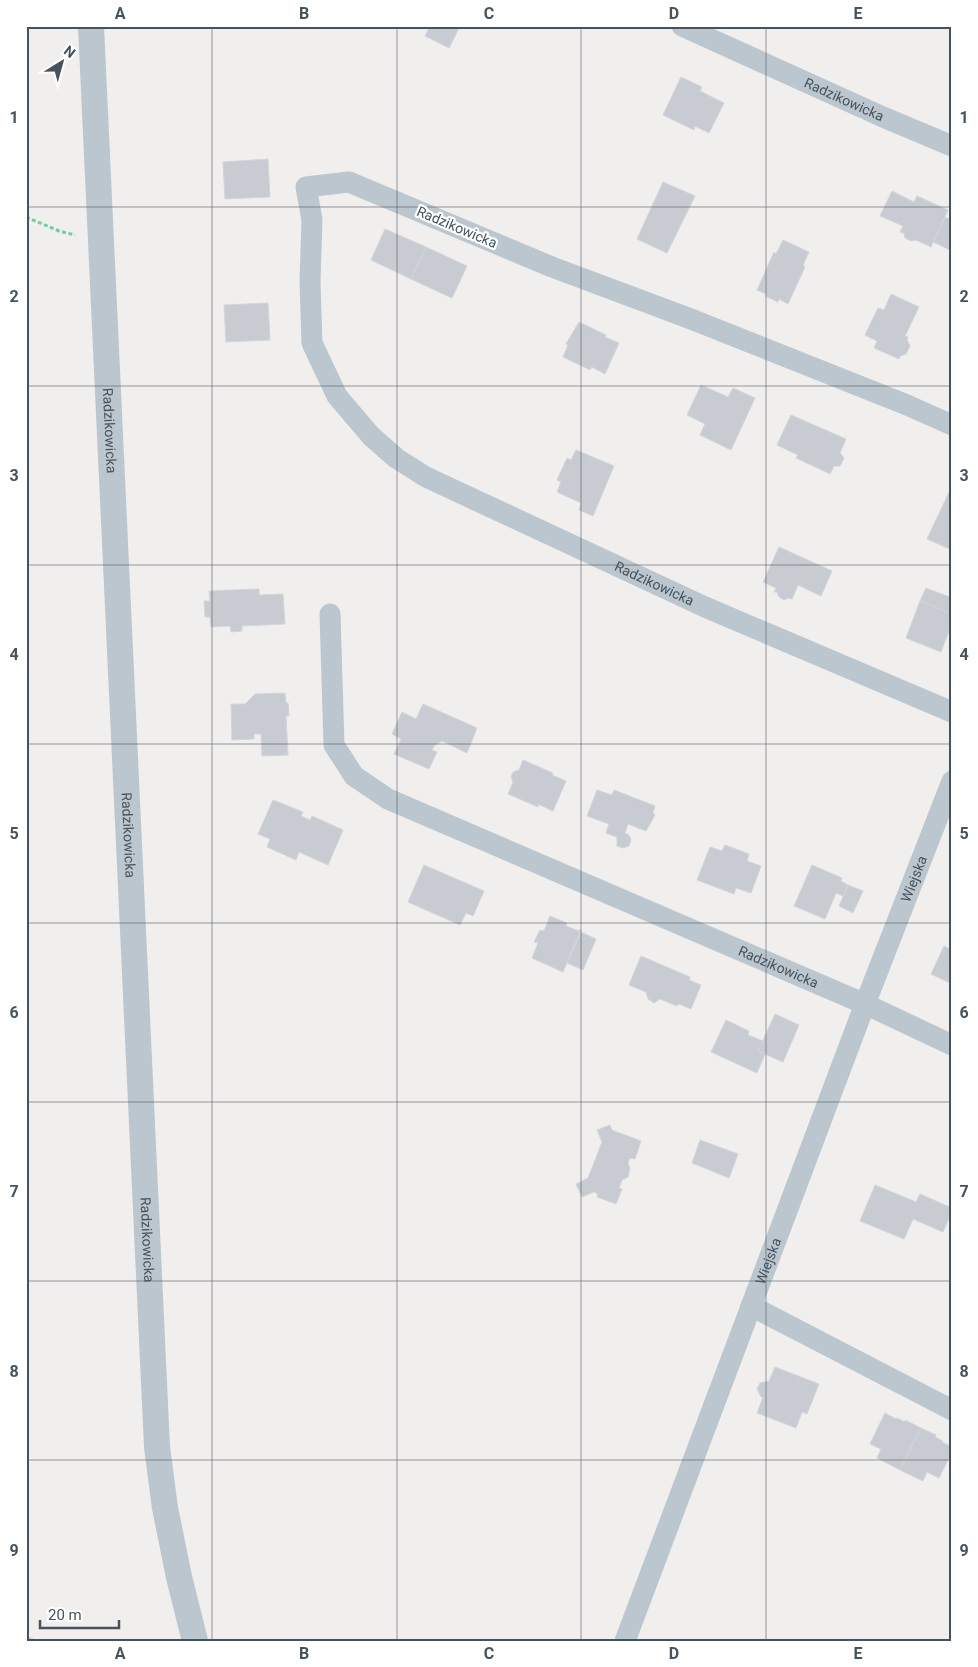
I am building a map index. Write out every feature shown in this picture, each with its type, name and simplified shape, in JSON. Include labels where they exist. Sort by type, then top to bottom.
[{"type":"street","name":"Radzikowicka","points":[[91,26],[157,1447],[165,1508],[179,1577],[195,1641]]},
{"type":"street","name":"Radzikowicka","points":[[682,26],[883,117],[952,146]]},
{"type":"street","name":"Radzikowicka","points":[[952,425],[907,405],[663,308],[552,267],[349,182],[306,187],[312,220],[310,282],[312,343],[337,396],[371,436],[396,458],[426,477],[705,607],[952,712]]},
{"type":"street","name":"Radzikowicka","points":[[330,614],[334,745],[354,776],[388,799],[865,1004]]},
{"type":"street","name":"Wiejska","points":[[625,1641],[865,1004],[952,781]]},
{"type":"street","points":[[865,1004],[952,1045]]},
{"type":"street","points":[[751,1306],[952,1410]]},
{"type":"path","points":[[26,217],[59,231],[79,236],[101,234]]},
{"type":"building","points":[[430,26],[460,26],[449,48],[425,36]]},
{"type":"building","points":[[681,77],[702,87],[700,91],[724,103],[709,133],[695,126],[694,130],[663,115]]},
{"type":"building","points":[[268,159],[270,197],[225,199],[223,162]]},
{"type":"building","points":[[663,182],[695,196],[667,253],[637,239]]},
{"type":"building","points":[[892,191],[914,202],[917,196],[948,210],[931,247],[916,240],[911,241],[905,238],[904,233],[900,232],[903,226],[880,216]]},
{"type":"building","points":[[945,217],[952,220],[952,251],[933,242]]},
{"type":"building","points":[[385,229],[426,247],[411,279],[371,260]]},
{"type":"building","points":[[783,240],[809,252],[803,265],[805,267],[788,304],[779,299],[778,302],[757,290],[774,252],[776,254]]},
{"type":"building","points":[[426,247],[467,266],[452,298],[411,279]]},
{"type":"building","points":[[891,294],[919,307],[905,336],[908,337],[907,340],[910,346],[906,354],[900,356],[899,359],[874,348],[877,341],[865,335],[878,308],[884,310]]},
{"type":"building","points":[[268,303],[270,340],[226,342],[224,305]]},
{"type":"building","points":[[579,322],[619,343],[605,374],[592,367],[590,370],[563,357],[568,345],[566,344]]},
{"type":"building","points":[[701,385],[728,397],[733,388],[755,398],[731,450],[700,435],[705,424],[687,415]]},
{"type":"building","points":[[791,415],[846,439],[840,453],[844,458],[840,466],[834,466],[830,474],[796,458],[798,455],[777,445]]},
{"type":"building","points":[[576,450],[614,466],[593,516],[579,510],[581,503],[557,492],[561,482],[557,480],[567,458],[571,460]]},
{"type":"building","points":[[952,488],[952,550],[927,539]]},
{"type":"building","points":[[779,547],[832,571],[821,596],[798,585],[792,599],[784,600],[779,597],[777,592],[774,592],[776,588],[763,582]]},
{"type":"building","points":[[926,588],[952,598],[952,614],[920,601]]},
{"type":"building","points":[[259,589],[259,595],[283,594],[285,624],[242,626],[242,631],[231,632],[230,626],[211,627],[210,617],[205,617],[204,601],[210,601],[209,591]]},
{"type":"building","points":[[920,601],[952,614],[952,623],[941,652],[906,638]]},
{"type":"building","points":[[285,693],[289,716],[286,716],[288,755],[262,756],[261,734],[254,734],[254,739],[232,740],[231,704],[245,704],[255,694]]},
{"type":"building","points":[[423,704],[477,728],[467,753],[442,741],[434,746],[432,750],[437,752],[429,769],[394,754],[401,739],[392,734],[402,712],[416,719]]},
{"type":"building","points":[[523,760],[566,781],[553,811],[538,804],[538,807],[508,794],[513,782],[511,777],[513,772],[519,770]]},
{"type":"building","points":[[597,790],[612,795],[614,790],[655,806],[653,813],[655,815],[646,831],[628,824],[625,833],[629,835],[631,840],[629,846],[623,848],[617,846],[617,837],[606,833],[609,824],[587,816]]},
{"type":"building","points":[[273,800],[303,812],[301,816],[310,820],[312,816],[343,830],[328,865],[299,852],[296,860],[267,847],[270,839],[258,834]]},
{"type":"building","points":[[725,845],[749,854],[747,861],[761,866],[751,893],[736,888],[734,894],[697,880],[710,847],[722,851]]},
{"type":"building","points":[[424,865],[484,891],[473,916],[466,913],[460,925],[408,902]]},
{"type":"building","points":[[812,865],[842,878],[841,881],[848,885],[843,896],[836,893],[825,919],[794,906]]},
{"type":"building","points":[[848,885],[863,891],[853,913],[839,906]]},
{"type":"building","points":[[550,916],[567,923],[566,926],[581,930],[563,972],[532,958],[538,943],[534,942],[540,930],[544,931]]},
{"type":"building","points":[[581,932],[596,939],[583,970],[567,963]]},
{"type":"building","points":[[944,946],[952,950],[952,984],[931,974]]},
{"type":"building","points":[[641,956],[690,977],[689,980],[701,985],[691,1009],[660,999],[654,1003],[648,999],[646,992],[629,985]]},
{"type":"building","points":[[775,1014],[799,1025],[783,1062],[758,1051]]},
{"type":"building","points":[[726,1020],[749,1031],[748,1035],[763,1041],[758,1051],[765,1054],[757,1073],[711,1052]]},
{"type":"building","points":[[610,1125],[612,1130],[641,1141],[635,1159],[630,1158],[628,1163],[630,1169],[628,1177],[622,1180],[619,1188],[622,1189],[616,1204],[597,1197],[598,1194],[594,1192],[582,1197],[576,1184],[588,1178],[602,1142],[597,1130]]},
{"type":"building","points":[[700,1140],[738,1154],[729,1178],[692,1163]]},
{"type":"building","points":[[875,1185],[916,1202],[920,1194],[952,1208],[943,1232],[913,1219],[904,1239],[860,1221]]},
{"type":"building","points":[[775,1367],[819,1384],[807,1414],[802,1412],[796,1428],[757,1413],[763,1397],[761,1397],[757,1389],[760,1383],[769,1381]]},
{"type":"building","points":[[885,1413],[921,1428],[900,1470],[877,1458],[881,1449],[870,1444]]},
{"type":"building","points":[[921,1428],[936,1435],[935,1437],[952,1447],[952,1452],[939,1478],[927,1472],[923,1481],[900,1470]]},
{"type":"building","points":[[26,1636],[38,1641],[26,1641]]}]
